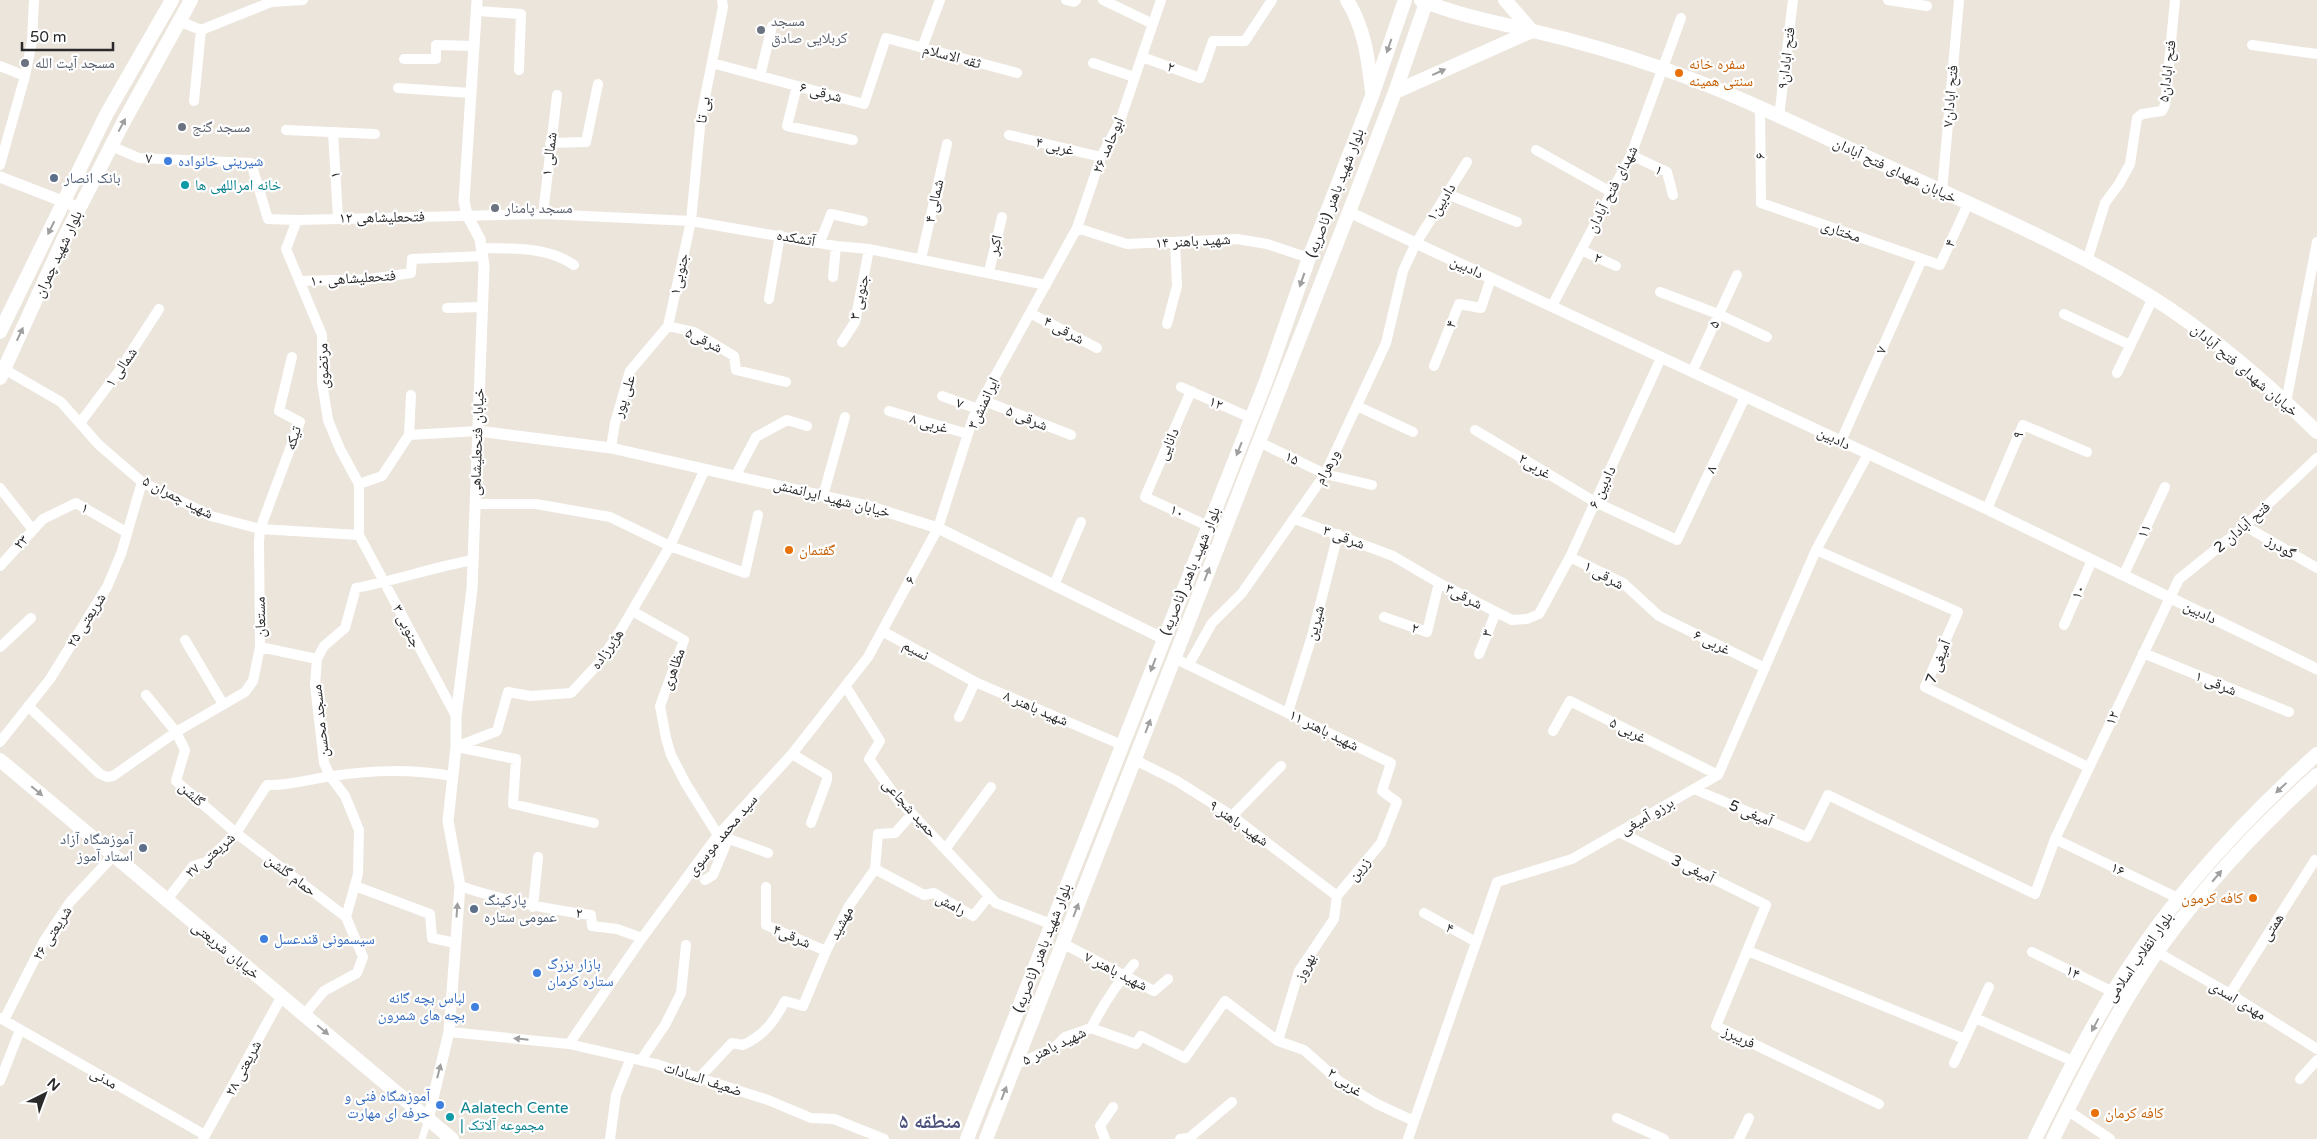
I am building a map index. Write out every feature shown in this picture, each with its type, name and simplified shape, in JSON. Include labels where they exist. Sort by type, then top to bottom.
[{"type":"main road","name":"بلوار شهید چمران","points":[[0,332],[106,114],[172,0]]},
{"type":"main road","name":"بلوار شهید چمران","points":[[2,374],[111,146],[191,0]]},
{"type":"main road","points":[[1347,0],[1358,18],[1367,56],[1372,96]]},
{"type":"main road","name":"بلوار شهید باهنر (ناصریه)","points":[[967,1139],[1251,418],[1309,258],[1372,96],[1405,0]]},
{"type":"main road","points":[[1395,92],[1532,31],[1505,0]]},
{"type":"main road","name":"بلوار شهید باهنر (ناصریه)","points":[[986,1139],[1349,212],[1395,92],[1425,1]]},
{"type":"main road","name":"خیابان شهدای فتح آبادان","points":[[1425,1],[1480,20],[1580,43],[1664,69],[1760,108],[1942,191],[2087,261],[2153,298],[2209,337],[2286,402],[2317,432]]},
{"type":"main road","name":"بلوار انقلاب اسلامی","points":[[2035,1139],[2114,992],[2140,951],[2180,899],[2246,833],[2317,754]]},
{"type":"main road","name":"خیابان شریعتی","points":[[0,760],[452,1139]]},
{"type":"main road","name":"بلوار انقلاب اسلامی","points":[[2053,1139],[2126,1001],[2157,952],[2209,886],[2246,833],[2317,775]]},
{"type":"main road","points":[[1068,880],[1085,886]]},
{"type":"street","points":[[0,165],[25,76],[32,41],[34,0]]},
{"type":"street","points":[[179,21],[201,30],[271,2],[303,0]]},
{"type":"street","name":"بی تا","points":[[691,221],[701,117],[723,7],[722,0]]},
{"type":"street","points":[[922,48],[940,0]]},
{"type":"street","points":[[1066,0],[1074,2],[1076,0]]},
{"type":"street","points":[[1103,0],[1153,24]]},
{"type":"street","name":"ابوحامد ۲۶","points":[[1046,285],[1077,228],[1101,157],[1120,121],[1161,0]]},
{"type":"street","name":"۲","points":[[1142,57],[1200,78],[1213,41],[1245,41],[1272,0]]},
{"type":"street","name":"فتح ابادان۹","points":[[1779,117],[1793,0]]},
{"type":"street","points":[[1888,0],[1927,6]]},
{"type":"street","name":"فتح ابادان۷","points":[[1942,191],[1958,0]]},
{"type":"street","name":"فتح ابادان۵","points":[[2087,261],[2105,203],[2130,164],[2137,118],[2142,114],[2162,111],[2165,105],[2175,0]]},
{"type":"street","points":[[477,5],[521,14],[520,70]]},
{"type":"street","name":"خیابان فتحعلیشاهی","points":[[428,1119],[448,1032],[460,886],[448,821],[456,747],[456,716],[472,589],[484,266],[480,239],[467,215],[464,201],[477,5]]},
{"type":"street","name":"شهدای فتح آبادان","points":[[1552,306],[1631,155],[1682,18]]},
{"type":"street","points":[[760,76],[772,26]]},
{"type":"street","points":[[194,101],[201,30]]},
{"type":"street","name":"۶ شرقی","points":[[712,63],[864,104],[886,38]]},
{"type":"street","name":"ثقه الاسلام","points":[[886,38],[1017,73]]},
{"type":"street","points":[[404,59],[436,59],[436,45],[474,46]]},
{"type":"street","points":[[2252,45],[2317,54]]},
{"type":"street","points":[[1093,63],[1134,77]]},
{"type":"street","points":[[0,66],[25,76]]},
{"type":"street","points":[[550,143],[586,142],[598,84]]},
{"type":"street","points":[[797,86],[787,126],[853,140]]},
{"type":"street","points":[[398,88],[471,93]]},
{"type":"street","name":"۱ شمالی","points":[[543,214],[557,95]]},
{"type":"street","name":"۶","points":[[1760,108],[1761,203]]},
{"type":"street","points":[[286,130],[375,134]]},
{"type":"street","name":"۱","points":[[333,132],[338,218]]},
{"type":"street","name":"۴ غربی","points":[[1009,136],[1101,157]]},
{"type":"street","name":"۴ شمالی","points":[[921,259],[946,144]]},
{"type":"street","name":"۷","points":[[111,146],[139,158],[251,163],[268,219],[298,220]]},
{"type":"street","points":[[1536,150],[1611,192]]},
{"type":"street","name":"۱","points":[[1631,155],[1667,172],[1673,195]]},
{"type":"street","name":"دادبین۱","points":[[1416,243],[1467,162]]},
{"type":"street","points":[[0,177],[80,208]]},
{"type":"street","points":[[1447,194],[1517,222]]},
{"type":"street","name":"مختاری","points":[[1761,203],[1922,259]]},
{"type":"street","name":"۴","points":[[1922,259],[1940,265],[1968,204]]},
{"type":"street","name":"دادبین","points":[[1349,212],[1987,509],[2317,669]]},
{"type":"street","name":"آتشکده","points":[[543,214],[691,221],[836,246],[869,249],[1046,285]]},
{"type":"street","name":"فتحعلیشاهی ۱۲","points":[[298,220],[543,214]]},
{"type":"street","points":[[820,242],[831,214],[863,221]]},
{"type":"street","name":"اکبر","points":[[989,272],[1002,217]]},
{"type":"street","name":"مرتضوی","points":[[298,220],[286,249],[322,335],[322,382],[328,420],[340,449],[359,484]]},
{"type":"street","name":"جنوبی۱","points":[[668,326],[691,221]]},
{"type":"street","name":"شهید باهنر ۱۴","points":[[1077,228],[1127,244],[1237,239],[1267,244],[1309,258]]},
{"type":"street","points":[[769,298],[780,235]]},
{"type":"street","points":[[1167,324],[1176,286],[1175,242]]},
{"type":"street","points":[[2286,402],[2317,242]]},
{"type":"street","name":"ورهرام","points":[[1189,664],[1212,623],[1242,593],[1325,474],[1386,343],[1403,270],[1416,243]]},
{"type":"street","points":[[833,277],[836,246]]},
{"type":"street","points":[[482,252],[528,249],[559,255],[574,264]]},
{"type":"street","name":"۳ جنوبی","points":[[842,342],[855,322],[869,249]]},
{"type":"street","name":"۲","points":[[1581,250],[1616,266]]},
{"type":"street","name":"فتحعلیشاهی ۱۰","points":[[301,281],[370,279],[411,273],[412,259],[482,252]]},
{"type":"street","name":"۷","points":[[1841,441],[1922,259]]},
{"type":"street","name":"۵","points":[[1692,372],[1737,275]]},
{"type":"street","name":"۴","points":[[1434,366],[1459,304],[1481,308],[1491,278]]},
{"type":"street","name":"ایرانمنش۳","points":[[938,528],[968,434],[980,405],[1046,285]]},
{"type":"street","points":[[1660,292],[1718,314],[1767,338]]},
{"type":"street","points":[[2117,373],[2153,298]]},
{"type":"street","points":[[447,308],[482,307]]},
{"type":"street","name":"شمالی ۱","points":[[80,423],[119,371],[159,309]]},
{"type":"street","name":"۴ شرقی","points":[[1030,313],[1097,348]]},
{"type":"street","points":[[2064,314],[2130,345]]},
{"type":"street","name":"شرقی۵","points":[[668,326],[694,332],[734,356],[736,370],[786,382]]},
{"type":"street","name":"علی پور","points":[[611,448],[615,423],[630,371],[668,326]]},
{"type":"street","name":"تیکه","points":[[260,529],[300,422],[279,411],[292,357]]},
{"type":"street","name":"دادبین ۶","points":[[1539,614],[1570,557],[1661,358]]},
{"type":"street","name":"شهید چمران ۵","points":[[2,374],[61,402],[99,445],[142,482],[212,516],[260,529],[359,535]]},
{"type":"street","name":"۱۲","points":[[1181,387],[1251,418]]},
{"type":"street","name":"دانایی","points":[[1145,497],[1191,391]]},
{"type":"street","points":[[359,535],[359,484],[382,476],[409,435],[411,395]]},
{"type":"street","name":"۷","points":[[942,396],[980,405]]},
{"type":"street","name":"۸","points":[[1677,540],[1745,397]]},
{"type":"street","name":"۵ شرقی","points":[[980,405],[1071,435]]},
{"type":"street","points":[[1357,406],[1413,432]]},
{"type":"street","name":"۸ غربی","points":[[889,411],[968,434]]},
{"type":"street","points":[[823,496],[844,417]]},
{"type":"street","points":[[736,475],[756,437],[787,420],[807,426]]},
{"type":"street","name":"۹","points":[[1987,509],[2023,425],[2087,452]]},
{"type":"street","name":"غربی۲","points":[[1475,430],[1595,502],[1677,540]]},
{"type":"street","points":[[409,435],[478,431]]},
{"type":"street","name":"خیابان شهید ایرانمنش","points":[[478,431],[611,448],[868,506],[938,528],[1164,639]]},
{"type":"street","name":"۱۵","points":[[1259,442],[1325,474]]},
{"type":"street","points":[[1718,775],[1816,550],[1868,454]]},
{"type":"street","name":"فتح آبادان 2","points":[[2169,597],[2179,579],[2246,526],[2317,458]]},
{"type":"street","name":"هژبرزاده","points":[[456,747],[497,731],[508,692],[530,696],[571,693],[599,663],[670,546],[705,469]]},
{"type":"street","points":[[1325,474],[1372,485]]},
{"type":"street","name":"شریعتی ۲۵","points":[[0,742],[50,679],[107,587],[121,554],[142,482]]},
{"type":"street","name":"۱۱","points":[[2124,574],[2165,487]]},
{"type":"street","points":[[0,488],[33,530]]},
{"type":"street","name":"۱۰","points":[[1145,497],[1208,526]]},
{"type":"street","name":"۱","points":[[43,519],[76,503],[126,532]]},
{"type":"street","points":[[475,504],[536,504],[610,518],[670,546],[746,573],[758,515]]},
{"type":"street","name":"۲۳","points":[[0,566],[43,519]]},
{"type":"street","name":"۳ شرقی","points":[[1295,519],[1393,556]]},
{"type":"street","points":[[1054,585],[1081,522]]},
{"type":"street","name":"گودرز","points":[[2246,526],[2317,568]]},
{"type":"street","name":"۶","points":[[882,631],[938,528]]},
{"type":"street","name":"مستعان","points":[[260,529],[260,647],[317,659]]},
{"type":"street","name":"شیرین","points":[[1288,712],[1312,636],[1338,534]]},
{"type":"street","name":"۳ جنوبی","points":[[359,535],[386,582],[422,655],[456,716]]},
{"type":"street","name":"آمیغی 7","points":[[1816,550],[1958,612],[1924,688],[2088,767]]},
{"type":"street","name":"شرقی۳","points":[[1393,556],[1439,584],[1512,620],[1527,619],[1539,614]]},
{"type":"street","name":"۱ شرقی","points":[[1570,557],[1623,583],[1659,616]]},
{"type":"street","points":[[317,659],[324,646],[345,628],[356,588],[386,582],[434,567],[473,560]]},
{"type":"street","name":"۱۰","points":[[2064,625],[2092,560]]},
{"type":"street","name":"۲","points":[[1384,617],[1427,632],[1439,584]]},
{"type":"street","name":"۱۲","points":[[1807,837],[1828,795],[2034,894],[2055,839],[2169,597]]},
{"type":"street","name":"مظاهری","points":[[632,611],[684,640],[660,706],[666,738],[671,755],[686,784],[723,837]]},
{"type":"street","name":"۳","points":[[1479,654],[1496,612]]},
{"type":"street","name":"۶ غربی","points":[[1659,616],[1765,668]]},
{"type":"street","points":[[0,647],[31,618]]},
{"type":"street","name":"نسیم","points":[[882,631],[950,669]]},
{"type":"street","name":"سید محمد موسوی","points":[[569,1044],[642,938],[846,687],[868,657],[882,631]]},
{"type":"street","points":[[185,640],[223,704]]},
{"type":"street","points":[[28,706],[100,774],[106,777],[113,776],[176,732],[250,687],[260,647]]},
{"type":"street","name":"۱ شرقی","points":[[2142,653],[2289,712]]},
{"type":"street","name":"شهید باهنر ۱۱","points":[[1174,658],[1391,763],[1382,791],[1397,802],[1380,843]]},
{"type":"street","name":"مسجد محسن","points":[[317,659],[315,685],[324,763],[330,776],[345,796],[360,830],[358,874],[346,917]]},
{"type":"street","name":"شهید باهنر ۸","points":[[950,669],[975,682],[1122,745]]},
{"type":"street","points":[[960,717],[975,682]]},
{"type":"street","name":"حمید شجاعی","points":[[846,687],[880,741],[869,759],[896,796],[989,896]]},
{"type":"street","name":"گلشن","points":[[146,695],[176,732],[184,750],[176,781],[236,833]]},
{"type":"street","name":"۵ غربی","points":[[1553,731],[1570,701],[1718,775]]},
{"type":"street","points":[[456,747],[516,759],[513,804],[594,823]]},
{"type":"street","points":[[792,754],[827,776],[810,823]]},
{"type":"street","name":"شهید باهنر ۹","points":[[1135,760],[1177,782],[1232,816],[1337,896]]},
{"type":"street","points":[[1232,816],[1281,766]]},
{"type":"street","name":"شریعتی ۲۷","points":[[166,901],[193,866],[206,862],[236,833],[267,785],[283,785],[330,776],[384,770],[424,772],[452,776]]},
{"type":"street","name":"برزو آمیغی","points":[[1408,1139],[1497,882],[1572,859],[1718,775]]},
{"type":"street","points":[[946,848],[991,787]]},
{"type":"street","name":"آمیغی 5","points":[[1694,789],[1807,837]]},
{"type":"street","points":[[875,869],[878,834],[895,833],[912,814]]},
{"type":"street","name":"آمیغی 3","points":[[1619,832],[1766,906]]},
{"type":"street","name":"حمام گلشن","points":[[236,833],[346,917]]},
{"type":"street","points":[[705,880],[713,875],[723,837],[768,853]]},
{"type":"street","name":"۱۶","points":[[2055,839],[2180,899]]},
{"type":"street","name":"زرین","points":[[1337,896],[1380,843]]},
{"type":"street","name":"شریعتی ۲۶","points":[[2,1019],[44,941],[70,902],[114,855]]},
{"type":"street","points":[[460,886],[494,898],[533,907],[538,857]]},
{"type":"street","name":"همتی","points":[[2230,994],[2315,860]]},
{"type":"street","name":"رامش","points":[[875,869],[924,895],[934,893],[973,916],[989,896]]},
{"type":"street","name":"مهشید","points":[[699,1078],[732,1043],[743,1045],[764,1032],[774,1020],[785,1001],[802,1006],[826,951],[850,906],[875,869]]},
{"type":"street","points":[[355,886],[430,914],[432,938],[455,943]]},
{"type":"street","name":"شرقی۴","points":[[766,886],[766,925],[826,951]]},
{"type":"street","points":[[989,896],[996,903],[1051,924]]},
{"type":"street","name":"بهروز","points":[[1278,1041],[1299,971],[1334,919],[1337,896]]},
{"type":"street","name":"فریبرز","points":[[1766,906],[1716,1026],[1879,1104]]},
{"type":"street","name":"۲","points":[[533,907],[591,915],[592,926],[617,929],[642,938]]},
{"type":"street","name":"۴","points":[[1424,913],[1476,942]]},
{"type":"street","points":[[304,1014],[324,991],[357,973],[363,957],[346,917]]},
{"type":"street","name":"شهید باهنر ۷","points":[[1062,943],[1154,990],[1168,979]]},
{"type":"street","points":[[610,1139],[616,1095],[636,1059],[665,1026],[681,992],[686,945]]},
{"type":"street","points":[[1748,951],[1965,1039]]},
{"type":"street","name":"۱۴","points":[[2032,952],[2114,992]]},
{"type":"street","name":"مهدی اسدی","points":[[2157,952],[2230,994],[2317,1049]]},
{"type":"street","points":[[1091,1028],[1108,996],[1114,992],[1134,964]]},
{"type":"street","points":[[1954,1063],[1989,987]]},
{"type":"street","name":"شریعتی ۲۸","points":[[204,1137],[282,996]]},
{"type":"street","name":"شهید باهنر ۵","points":[[1014,1065],[1053,1049],[1065,1038],[1091,1028],[1136,1044],[1142,1036],[1185,1058],[1225,1001],[1278,1041]]},
{"type":"street","points":[[1975,1018],[2075,1062]]},
{"type":"street","name":"مدنی","points":[[2,1019],[204,1137]]},
{"type":"street","points":[[0,1081],[20,1030]]},
{"type":"street","name":"ضعیف السادات","points":[[448,1032],[569,1044],[636,1059],[768,1100],[811,1118],[834,1119],[884,1139]]},
{"type":"street","name":"۲ غربی","points":[[1278,1041],[1304,1050],[1339,1082],[1376,1104],[1414,1121]]},
{"type":"street","points":[[2300,1079],[2317,1060]]},
{"type":"street","points":[[1180,1139],[1189,1138],[1232,1102]]},
{"type":"street","points":[[1105,1139],[1100,1126],[1113,1107]]},
{"type":"street","points":[[2067,1110],[2110,1139]]},
{"type":"street","points":[[1617,1118],[1664,1139]]},
{"type":"street","points":[[1739,1139],[1749,1118]]},
{"type":"street","points":[[422,1139],[428,1119]]},
{"type":"place","name":"مسجد کربلایی صادق","points":[[761,30]]},
{"type":"place","name":"مسجد آیت الله","points":[[25,63]]},
{"type":"place","name":"سفره خانه سنتی همینه","points":[[1679,73]]},
{"type":"place","name":"مسجد گنج","points":[[182,127]]},
{"type":"place","name":"شیرینی خانواده","points":[[168,161]]},
{"type":"place","name":"بانک انصار","points":[[54,178]]},
{"type":"place","name":"خانه امراللهی ها","points":[[185,185]]},
{"type":"place","name":"مسجد پامنار","points":[[495,208]]},
{"type":"place","name":"گفتمان","points":[[789,550]]},
{"type":"place","name":"آموزشگاه آزاد استاد آموز","points":[[143,848]]},
{"type":"place","name":"کافه کرمون","points":[[2253,898]]},
{"type":"place","name":"پارکینگ عمومی ستاره","points":[[474,909]]},
{"type":"place","name":"سیسمونی قندعسل","points":[[264,939]]},
{"type":"place","name":"بازار بزرگ ستاره کرمان","points":[[537,973]]},
{"type":"place","name":"لباس بچه گانه بچه های شمرون","points":[[475,1007]]},
{"type":"place","name":"آموزشگاه فنی و حرفه ای مهارت","points":[[440,1105]]},
{"type":"place","name":"کافه کرمان","points":[[2095,1113]]},
{"type":"place","name":"Aalatech Cente | مجموعه آلاتک","points":[[450,1117]]},
{"type":"district","name":"منطقه ۵","points":[[930,1122]]}]
